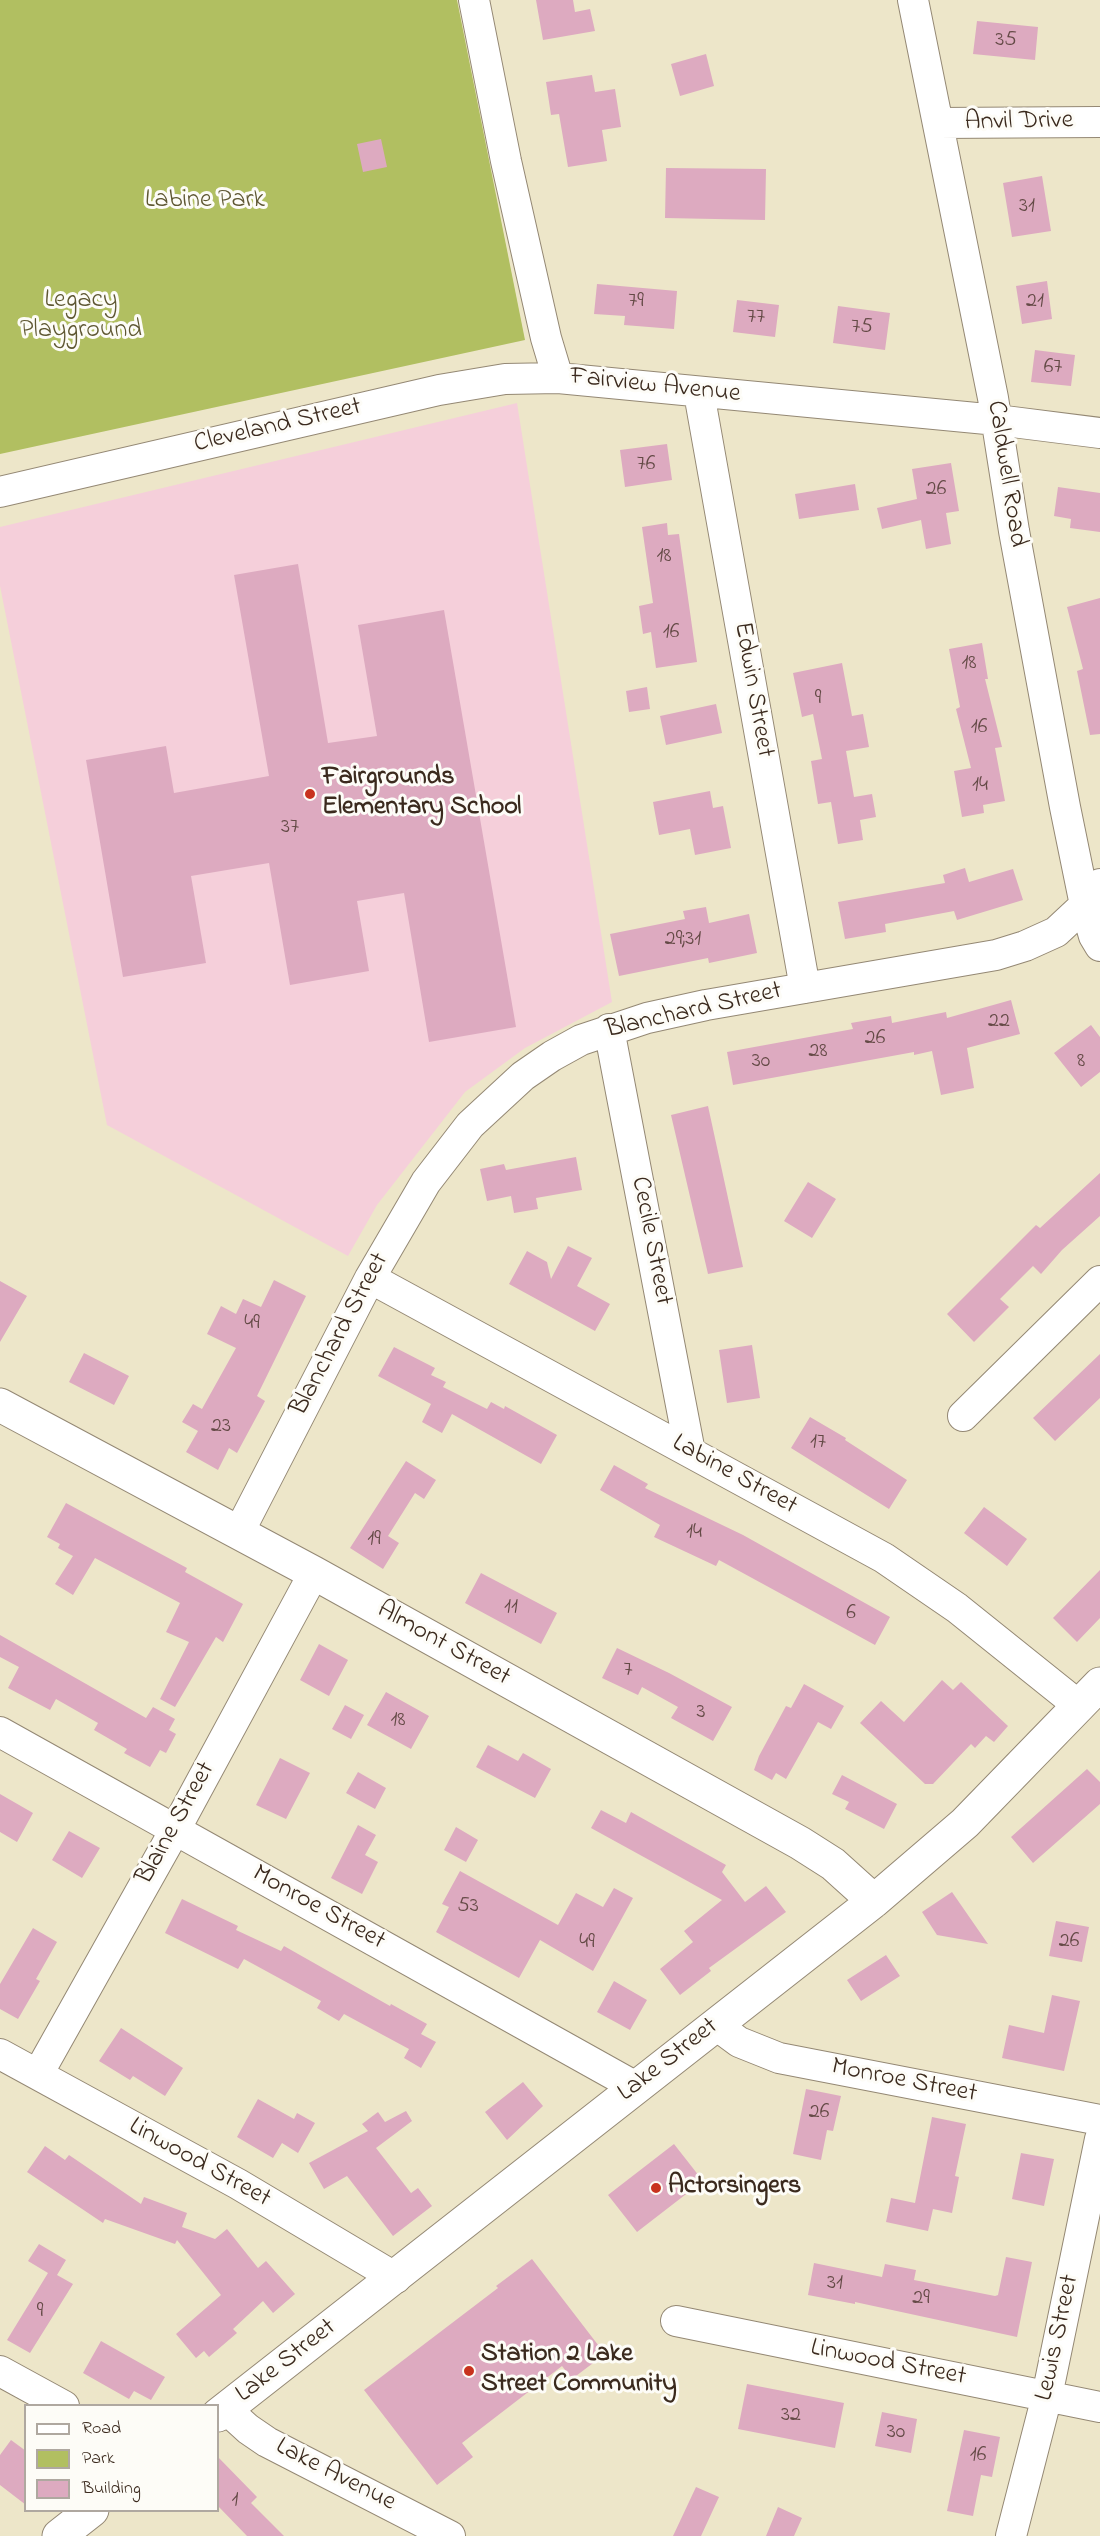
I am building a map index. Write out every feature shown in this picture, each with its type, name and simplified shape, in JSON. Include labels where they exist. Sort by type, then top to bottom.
[{"type":"street","name":"Fairview Avenue","points":[[474,0],[509,172],[546,338],[558,378],[997,420],[1100,433]]},
{"type":"street","name":"Caldwell Road","points":[[913,0],[997,420],[1014,531],[1092,895],[1094,936],[1100,946]]},
{"type":"street","name":"Anvil Drive","points":[[938,123],[1100,122]]},
{"type":"street","name":"Cleveland Street","points":[[0,492],[461,385],[505,379],[558,378]]},
{"type":"street","name":"Edwin Street","points":[[699,393],[805,988]]},
{"type":"street","name":"Blanchard Street","points":[[239,1532],[370,1278],[426,1182],[470,1125],[523,1076],[552,1056],[609,1029],[647,1018],[706,1005],[996,955],[1025,946],[1056,932],[1092,895]]},
{"type":"street","name":"Cecile Street","points":[[609,1029],[690,1452]]},
{"type":"street","name":"Labine Street","points":[[370,1278],[884,1558],[1089,1694]]},
{"type":"street","points":[[963,1416],[1100,1281]]},
{"type":"street","name":"Almont Street","points":[[0,1405],[314,1573],[800,1843],[833,1864],[874,1901]]},
{"type":"street","name":"Blaine Street","points":[[38,2074],[175,1830],[314,1573]]},
{"type":"street","name":"Lake Street","points":[[222,2412],[396,2278],[874,1901],[964,1823],[1089,1694]]},
{"type":"street","name":"Monroe Street","points":[[0,1732],[636,2087]]},
{"type":"street","name":"Monroe Street","points":[[716,2025],[739,2042],[779,2058],[1100,2120]]},
{"type":"street","name":"Linwood Street","points":[[0,2054],[238,2184],[396,2278]]},
{"type":"street","name":"Lewis Street","points":[[1011,2536],[1047,2396],[1100,2139]]},
{"type":"street","name":"Linwood Street","points":[[676,2321],[1100,2407]]},
{"type":"street","points":[[0,2371],[60,2404]]},
{"type":"street","name":"Lake Avenue","points":[[222,2412],[267,2442],[450,2536]]},
{"type":"street","points":[[59,2536],[91,2512]]},
{"type":"shaded area","name":"Fairgrounds Elementary School","points":[[517,403],[612,1002],[525,1048],[465,1092],[377,1205],[348,1256],[107,1125],[0,586],[0,527]]},
{"type":"green space","name":"Labine Park","points":[[0,0],[457,0],[525,340],[0,454]]},
{"type":"building","points":[[536,0],[573,0],[575,12],[590,9],[595,31],[543,40]]},
{"type":"building","points":[[977,21],[1038,27],[1035,60],[973,54]]},
{"type":"building","points":[[706,54],[714,86],[680,96],[671,64]]},
{"type":"building","points":[[592,75],[595,92],[615,89],[621,127],[602,130],[607,161],[568,167],[559,114],[551,115],[546,82]]},
{"type":"building","points":[[381,139],[387,167],[363,172],[357,144]]},
{"type":"building","points":[[666,168],[766,169],[765,220],[665,218]]},
{"type":"building","points":[[1042,176],[1051,231],[1012,237],[1003,183]]},
{"type":"building","points":[[1047,281],[1052,319],[1022,324],[1016,286]]},
{"type":"building","points":[[597,284],[677,291],[674,329],[624,325],[625,316],[594,314]]},
{"type":"building","points":[[737,300],[779,305],[775,337],[733,332]]},
{"type":"building","points":[[838,306],[890,313],[885,350],[833,343]]},
{"type":"building","points":[[1035,350],[1075,355],[1071,386],[1031,382]]},
{"type":"building","points":[[667,444],[672,480],[625,487],[620,450]]},
{"type":"building","points":[[951,463],[959,511],[946,513],[951,544],[926,549],[921,520],[882,529],[877,508],[917,499],[912,469]]},
{"type":"building","points":[[855,484],[859,510],[799,519],[795,494]]},
{"type":"building","points":[[1058,487],[1100,493],[1100,532],[1070,528],[1071,519],[1054,516]]},
{"type":"building","points":[[667,523],[668,535],[679,534],[697,662],[656,668],[651,632],[643,634],[639,606],[653,603],[642,527]]},
{"type":"building","points":[[298,564],[328,743],[377,736],[358,625],[444,610],[516,1027],[429,1042],[404,893],[357,901],[369,971],[290,985],[269,863],[191,876],[206,963],[123,977],[86,760],[166,746],[174,793],[269,776],[234,575]]},
{"type":"building","points":[[1100,598],[1100,734],[1090,735],[1077,671],[1083,669],[1067,607]]},
{"type":"building","points":[[982,643],[988,679],[985,679],[1002,747],[995,748],[1005,801],[983,805],[984,813],[962,817],[954,771],[971,768],[956,709],[960,707],[949,649]]},
{"type":"building","points":[[842,663],[852,716],[863,714],[869,747],[846,751],[854,797],[872,794],[876,817],[860,820],[863,840],[838,844],[831,802],[818,804],[811,761],[822,759],[813,714],[802,717],[793,673]]},
{"type":"building","points":[[647,687],[650,709],[629,712],[626,691]]},
{"type":"building","points":[[716,704],[722,733],[666,745],[660,716]]},
{"type":"building","points":[[710,791],[713,808],[723,806],[731,848],[695,855],[690,829],[659,835],[653,802]]},
{"type":"building","points":[[965,868],[969,882],[1013,869],[1023,900],[957,920],[954,911],[885,924],[886,932],[845,939],[838,902],[945,883],[943,875]]},
{"type":"building","points":[[706,907],[709,923],[749,914],[757,953],[709,963],[708,958],[619,976],[610,934],[685,919],[683,911]]},
{"type":"building","points":[[1011,1000],[1020,1034],[967,1048],[974,1088],[941,1095],[932,1051],[914,1055],[914,1052],[733,1085],[727,1052],[853,1029],[851,1023],[891,1016],[892,1023],[946,1012],[947,1018]]},
{"type":"building","points":[[1091,1025],[1100,1037],[1100,1072],[1081,1087],[1054,1053]]},
{"type":"building","points":[[708,1106],[743,1267],[708,1274],[671,1115]]},
{"type":"building","points":[[576,1157],[582,1190],[536,1198],[538,1209],[514,1213],[511,1196],[487,1201],[480,1169],[504,1164],[506,1170]]},
{"type":"building","points":[[1100,1173],[1100,1216],[1062,1250],[1041,1274],[1033,1266],[1000,1299],[1009,1307],[974,1342],[947,1314],[1036,1225],[1040,1228]]},
{"type":"building","points":[[808,1182],[836,1199],[812,1238],[784,1221]]},
{"type":"building","points":[[568,1246],[592,1258],[577,1286],[610,1304],[595,1331],[509,1284],[527,1251],[547,1262],[551,1279]]},
{"type":"building","points":[[274,1280],[306,1296],[257,1396],[265,1401],[237,1453],[229,1448],[218,1470],[186,1452],[198,1431],[182,1422],[193,1404],[202,1409],[236,1348],[207,1334],[221,1306],[236,1314],[243,1299],[261,1307]]},
{"type":"building","points":[[0,1281],[27,1296],[0,1342]]},
{"type":"building","points":[[752,1345],[760,1398],[727,1403],[719,1350]]},
{"type":"building","points":[[394,1347],[435,1368],[431,1375],[446,1382],[443,1387],[487,1409],[491,1402],[504,1409],[505,1406],[557,1435],[541,1464],[452,1414],[442,1433],[422,1422],[431,1404],[378,1376]]},
{"type":"building","points":[[84,1353],[129,1376],[114,1405],[69,1382]]},
{"type":"building","points":[[1100,1354],[1100,1398],[1055,1441],[1033,1418]]},
{"type":"building","points":[[810,1417],[846,1438],[845,1440],[907,1480],[889,1509],[791,1448]]},
{"type":"building","points":[[406,1461],[436,1480],[424,1499],[415,1493],[388,1536],[399,1543],[383,1569],[350,1548]]},
{"type":"building","points":[[614,1465],[648,1484],[645,1488],[743,1535],[890,1617],[875,1645],[719,1560],[716,1566],[654,1537],[660,1525],[600,1490]]},
{"type":"building","points":[[66,1503],[187,1568],[185,1572],[243,1604],[223,1642],[216,1637],[175,1707],[160,1699],[189,1642],[166,1632],[180,1603],[95,1558],[73,1595],[55,1584],[73,1556],[58,1548],[60,1544],[47,1537]]},
{"type":"building","points":[[984,1507],[1027,1539],[1007,1566],[964,1533]]},
{"type":"building","points":[[1100,1570],[1100,1618],[1077,1642],[1053,1618]]},
{"type":"building","points":[[481,1573],[557,1613],[541,1644],[465,1603]]},
{"type":"building","points":[[0,1635],[146,1718],[153,1707],[175,1719],[169,1730],[176,1734],[166,1753],[160,1750],[150,1767],[124,1753],[127,1749],[94,1730],[98,1723],[56,1699],[50,1710],[8,1688],[19,1667],[0,1657]]},
{"type":"building","points":[[319,1644],[348,1660],[329,1696],[300,1680]]},
{"type":"building","points":[[617,1648],[732,1707],[713,1741],[671,1718],[678,1707],[642,1687],[638,1695],[602,1678]]},
{"type":"building","points":[[942,1680],[953,1690],[961,1682],[1008,1726],[994,1742],[986,1736],[975,1748],[971,1744],[933,1784],[925,1784],[860,1723],[881,1701],[904,1722]]},
{"type":"building","points":[[804,1684],[844,1706],[831,1729],[818,1722],[786,1779],[776,1773],[772,1780],[754,1770],[786,1706],[791,1708]]},
{"type":"building","points":[[386,1692],[429,1716],[411,1749],[367,1725]]},
{"type":"building","points":[[345,1705],[364,1715],[351,1739],[332,1729]]},
{"type":"building","points":[[488,1745],[518,1761],[523,1753],[551,1769],[535,1798],[476,1767]]},
{"type":"building","points":[[280,1758],[310,1773],[286,1819],[256,1805]]},
{"type":"building","points":[[1087,1769],[1100,1782],[1100,1804],[1033,1863],[1011,1837]]},
{"type":"building","points":[[358,1772],[386,1788],[375,1809],[346,1793]]},
{"type":"building","points":[[842,1775],[897,1804],[884,1829],[845,1809],[849,1802],[832,1794]]},
{"type":"building","points":[[0,1794],[33,1813],[17,1842],[0,1832]]},
{"type":"building","points":[[601,1810],[626,1823],[631,1812],[726,1865],[722,1872],[745,1902],[766,1886],[786,1912],[709,1968],[711,1971],[680,1995],[660,1969],[693,1942],[684,1931],[722,1900],[591,1828]]},
{"type":"building","points":[[358,1825],[376,1835],[365,1855],[378,1862],[362,1894],[331,1878]]},
{"type":"building","points":[[456,1827],[478,1840],[466,1862],[444,1850]]},
{"type":"building","points":[[69,1831],[100,1848],[82,1878],[52,1860]]},
{"type":"building","points":[[460,1871],[558,1925],[576,1893],[603,1907],[614,1888],[633,1898],[593,1971],[540,1940],[519,1978],[436,1932],[449,1907],[442,1904]]},
{"type":"building","points":[[952,1892],[988,1944],[937,1935],[922,1912]]},
{"type":"building","points":[[182,1899],[238,1926],[236,1930],[281,1951],[284,1946],[390,2006],[391,2004],[427,2024],[421,2034],[436,2042],[421,2068],[404,2058],[409,2049],[344,2014],[339,2021],[317,2008],[321,2001],[244,1959],[238,1969],[165,1933]]},
{"type":"building","points":[[1056,1921],[1089,1927],[1082,1962],[1049,1956]]},
{"type":"building","points":[[33,1928],[57,1942],[36,1979],[40,1981],[18,2019],[0,2009],[0,1984]]},
{"type":"building","points":[[886,1955],[900,1976],[861,2001],[847,1980]]},
{"type":"building","points":[[614,1981],[647,2000],[630,2030],[597,2012]]},
{"type":"building","points":[[1052,1995],[1080,2001],[1064,2071],[1002,2058],[1009,2025],[1044,2033]]},
{"type":"building","points":[[121,2028],[183,2068],[165,2096],[133,2076],[130,2080],[99,2061]]},
{"type":"building","points":[[523,2082],[543,2106],[507,2140],[485,2112]]},
{"type":"building","points":[[806,2089],[841,2096],[833,2131],[827,2130],[821,2160],[793,2154]]},
{"type":"building","points":[[258,2099],[294,2119],[297,2113],[315,2123],[298,2153],[282,2143],[273,2158],[237,2137]]},
{"type":"building","points":[[406,2111],[412,2121],[376,2148],[411,2193],[418,2188],[432,2206],[393,2236],[347,2176],[324,2189],[309,2163],[368,2131],[362,2124],[378,2112],[385,2122]]},
{"type":"building","points":[[932,2117],[966,2124],[955,2176],[959,2177],[952,2213],[933,2209],[928,2231],[886,2222],[891,2198],[915,2203]]},
{"type":"building","name":"Actorsingers","points":[[674,2144],[703,2181],[637,2232],[608,2195]]},
{"type":"building","points":[[45,2146],[65,2160],[69,2155],[141,2204],[144,2197],[187,2213],[182,2227],[215,2239],[227,2229],[258,2268],[266,2261],[295,2294],[273,2313],[263,2301],[233,2329],[237,2333],[209,2357],[204,2351],[196,2358],[176,2334],[221,2295],[177,2240],[175,2244],[105,2219],[103,2223],[27,2172]]},
{"type":"building","points":[[1021,2153],[1054,2159],[1044,2206],[1012,2199]]},
{"type":"building","points":[[39,2244],[66,2260],[57,2275],[73,2284],[30,2353],[7,2340],[48,2273],[28,2261]]},
{"type":"building","points":[[1006,2257],[1032,2262],[1017,2337],[855,2302],[855,2304],[808,2295],[814,2263],[882,2277],[885,2264],[916,2270],[914,2280],[995,2296],[998,2295]]},
{"type":"building","name":"Station 2 Lake Street Community","points":[[532,2259],[605,2354],[572,2379],[562,2366],[462,2443],[473,2457],[437,2485],[364,2390],[498,2288],[496,2286]]},
{"type":"building","points":[[101,2341],[165,2377],[151,2400],[134,2391],[129,2399],[83,2373]]},
{"type":"building","points":[[747,2384],[844,2403],[835,2448],[738,2429]]},
{"type":"building","points":[[882,2412],[917,2419],[911,2453],[875,2446]]},
{"type":"building","points":[[964,2430],[1000,2437],[992,2477],[981,2475],[973,2516],[947,2511]]},
{"type":"building","points":[[11,2440],[24,2450],[24,2503],[0,2485],[0,2455]]},
{"type":"building","points":[[219,2458],[257,2497],[251,2503],[284,2536],[247,2536],[219,2507]]},
{"type":"building","points":[[696,2487],[719,2497],[701,2536],[673,2536]]},
{"type":"building","points":[[778,2507],[802,2518],[794,2536],[766,2536]]},
{"type":"place","name":"Fairgrounds Elementary School","points":[[310,794]]},
{"type":"place","name":"Actorsingers","points":[[656,2188]]},
{"type":"place","name":"Station 2 Lake Street Community","points":[[469,2371]]},
{"type":"park label","name":"Legacy Playground","points":[[81,317]]}]
